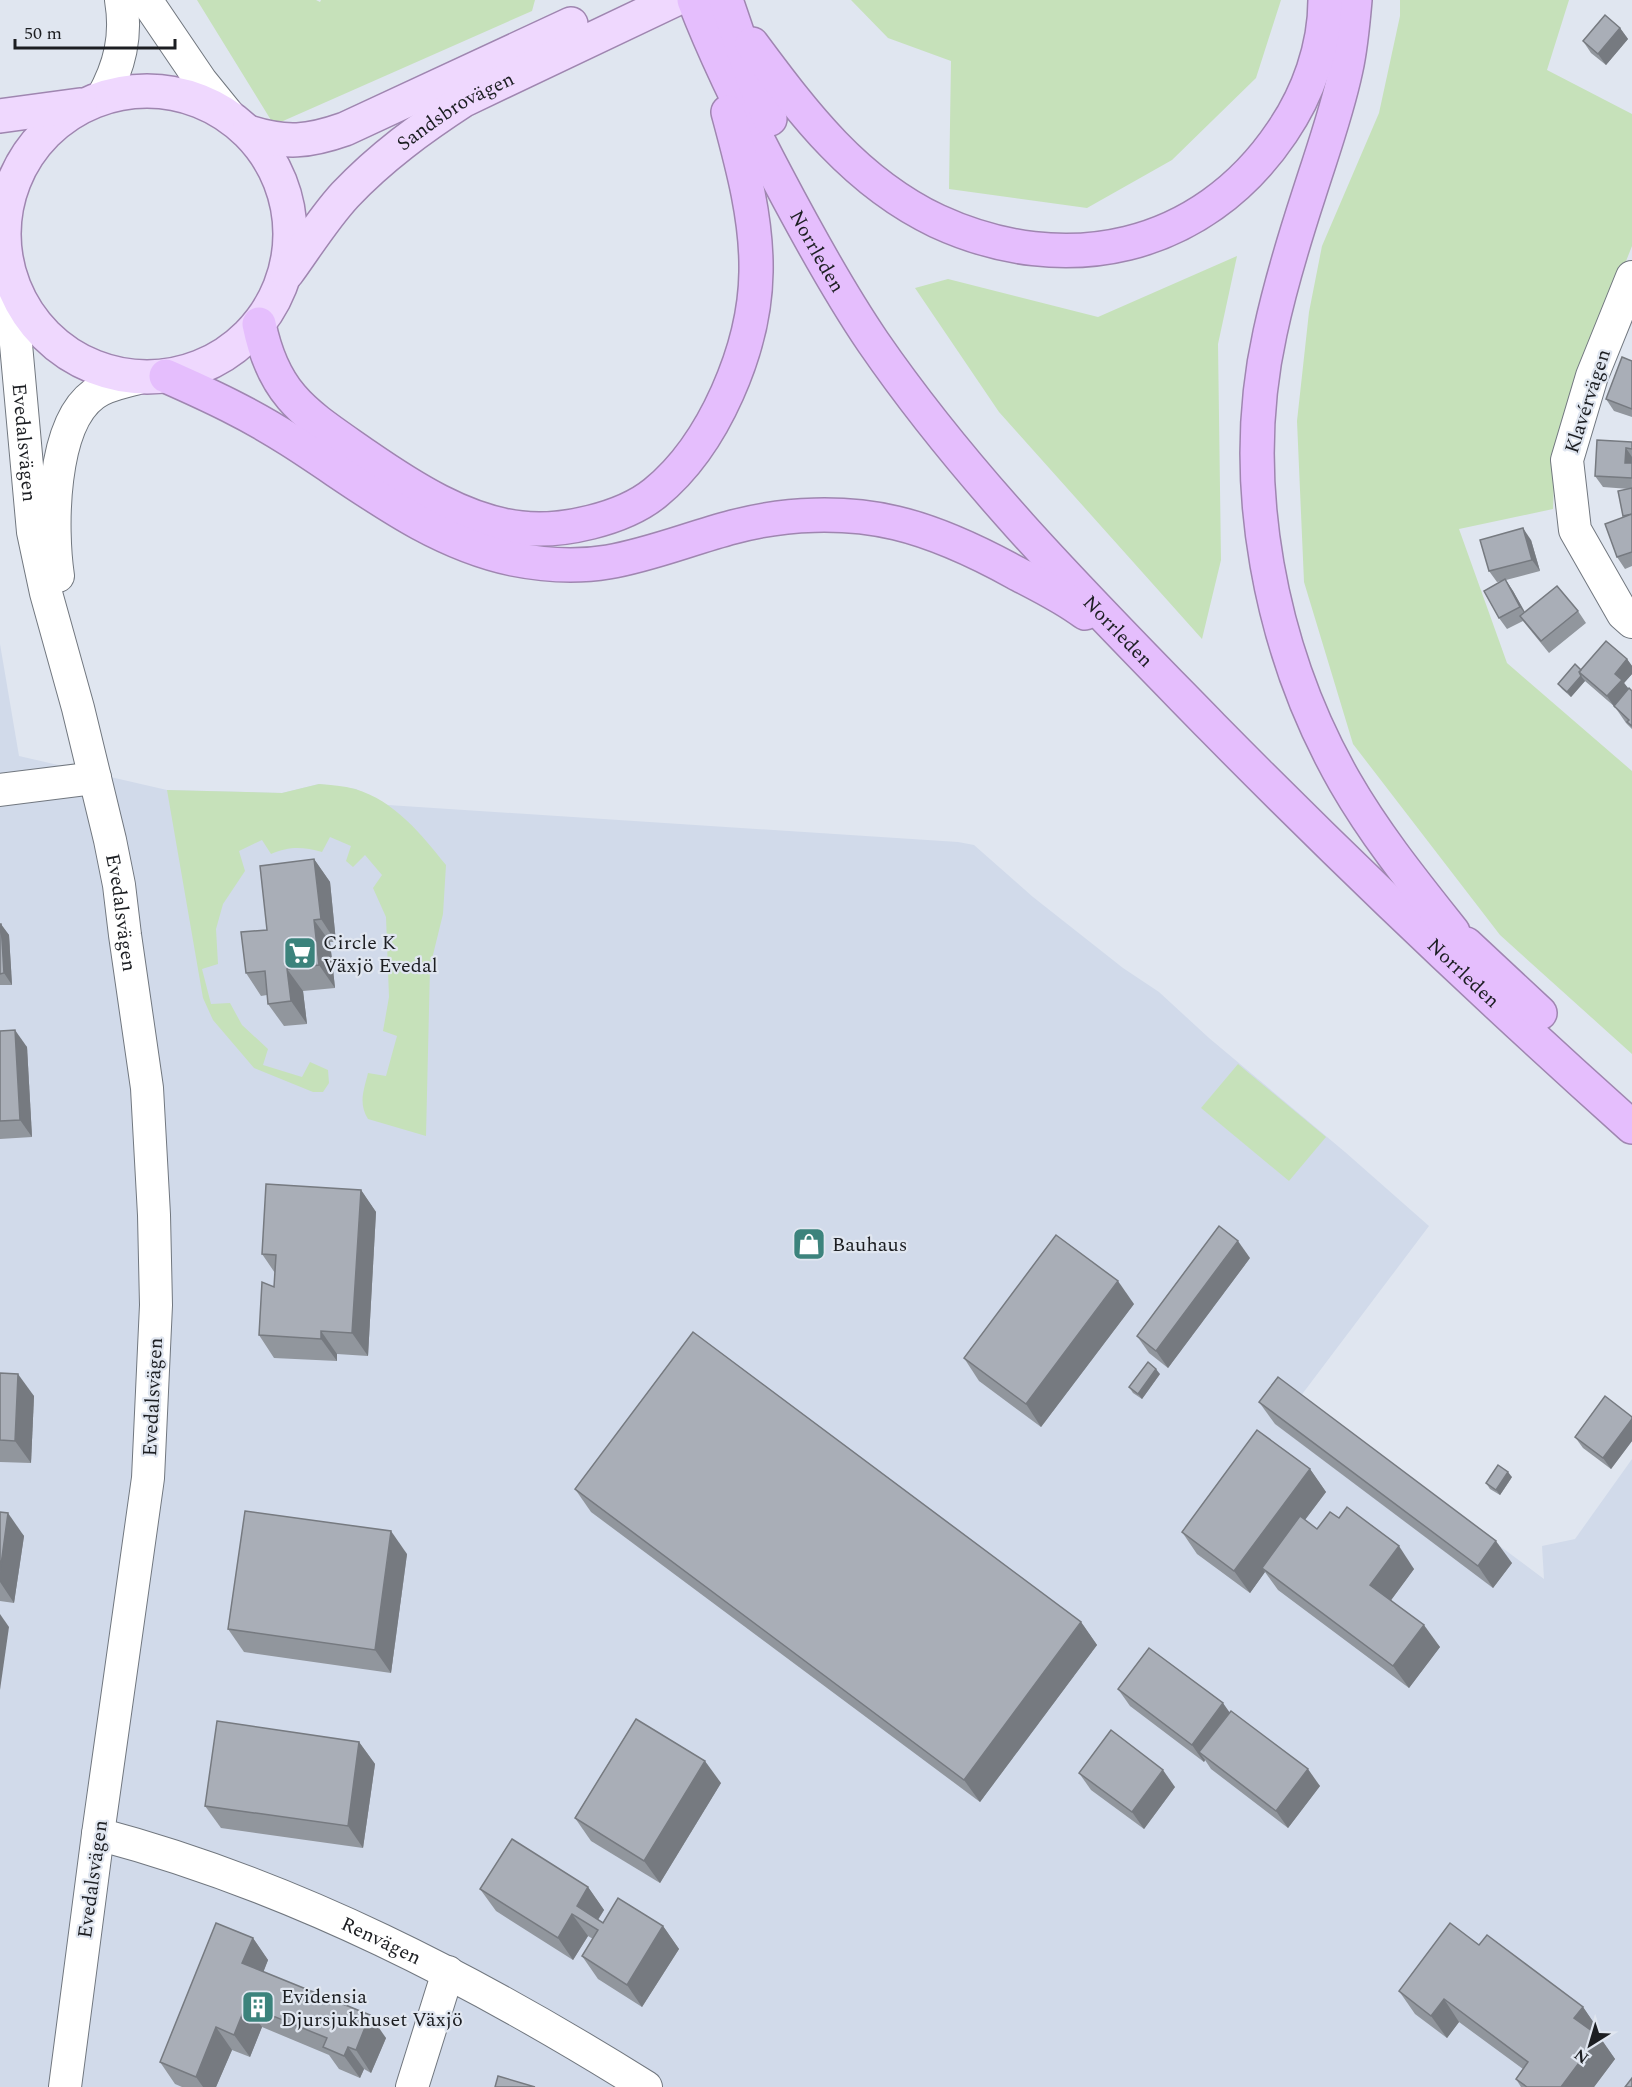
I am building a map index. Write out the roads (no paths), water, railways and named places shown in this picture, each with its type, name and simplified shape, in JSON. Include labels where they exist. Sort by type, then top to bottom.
[{"type":"highway","points":[[259,324],[263,345],[275,375],[300,406],[317,422],[374,461],[451,507],[521,528],[564,527],[597,520],[628,509],[654,494],[683,466],[704,438],[720,409],[746,340],[756,273],[753,229],[745,175],[712,49],[694,0]]},
{"type":"highway","points":[[729,9],[794,100],[844,157],[877,186],[936,220],[990,240],[1022,247],[1098,249],[1156,236],[1183,223],[1242,181],[1272,147],[1296,110],[1322,39],[1325,0]]},
{"type":"highway","points":[[1355,0],[1347,69],[1283,279],[1269,336],[1260,396],[1257,442],[1259,506],[1270,577],[1287,652],[1315,723],[1345,782],[1391,854],[1453,932]]},
{"type":"highway","name":"Norrleden","points":[[729,9],[753,79],[805,193],[889,331],[1001,478],[1057,541],[1222,713],[1632,1098]]},
{"type":"highway","name":"Norrleden","points":[[712,49],[794,209],[873,342],[932,421],[988,489],[1133,648],[1376,889],[1488,996],[1632,1127]]},
{"type":"highway","points":[[153,377],[243,411],[412,520],[482,551],[514,559],[547,563],[606,562],[646,553],[733,527],[771,519],[809,515],[854,517],[896,523],[984,555],[1077,607],[1133,648]]},
{"type":"main road","name":"Sandsbrovägen","points":[[239,125],[285,141],[301,141],[345,129],[621,0]]},
{"type":"main road","name":"Sandsbrovägen","points":[[283,280],[316,231],[344,196],[400,143],[464,100],[674,0]]},
{"type":"main road","points":[[0,116],[93,101],[128,92],[155,91],[182,95],[207,104],[239,125],[268,157],[282,186],[289,216],[289,248],[283,280],[259,324],[240,343],[218,359],[192,370],[153,377],[116,374],[93,367],[70,355],[51,340],[20,301],[5,259],[3,227],[7,202],[15,177],[27,155],[43,135],[62,118],[93,101]]},
{"type":"street","points":[[93,101],[113,79],[124,38],[121,0]]},
{"type":"street","points":[[147,0],[201,81],[239,125]]},
{"type":"street","name":"Evedalsvägen","points":[[5,259],[33,532],[46,593],[78,708],[119,885],[147,1088],[156,1305],[148,1478],[65,2087]]},
{"type":"street","name":"Klavérvägen","points":[[1632,277],[1592,376],[1567,460],[1575,530],[1623,614],[1632,622]]},
{"type":"street","name":"Evedalsvägen","points":[[78,708],[57,569],[55,501],[62,449],[72,422],[88,399],[108,386],[153,377]]},
{"type":"street","points":[[0,790],[95,778]]},
{"type":"street","name":"Renvägen","points":[[98,1834],[147,1847],[228,1874],[340,1921],[448,1972],[562,2035],[646,2087]]},
{"type":"street","points":[[412,2087],[448,1972]]},
{"type":"place","name":"Circle K Växjö Evedal","points":[[300,953]]},
{"type":"place","name":"Bauhaus","points":[[809,1244]]},
{"type":"place","name":"Evidensia Djursjukhuset Växjö","points":[[258,2007]]}]
